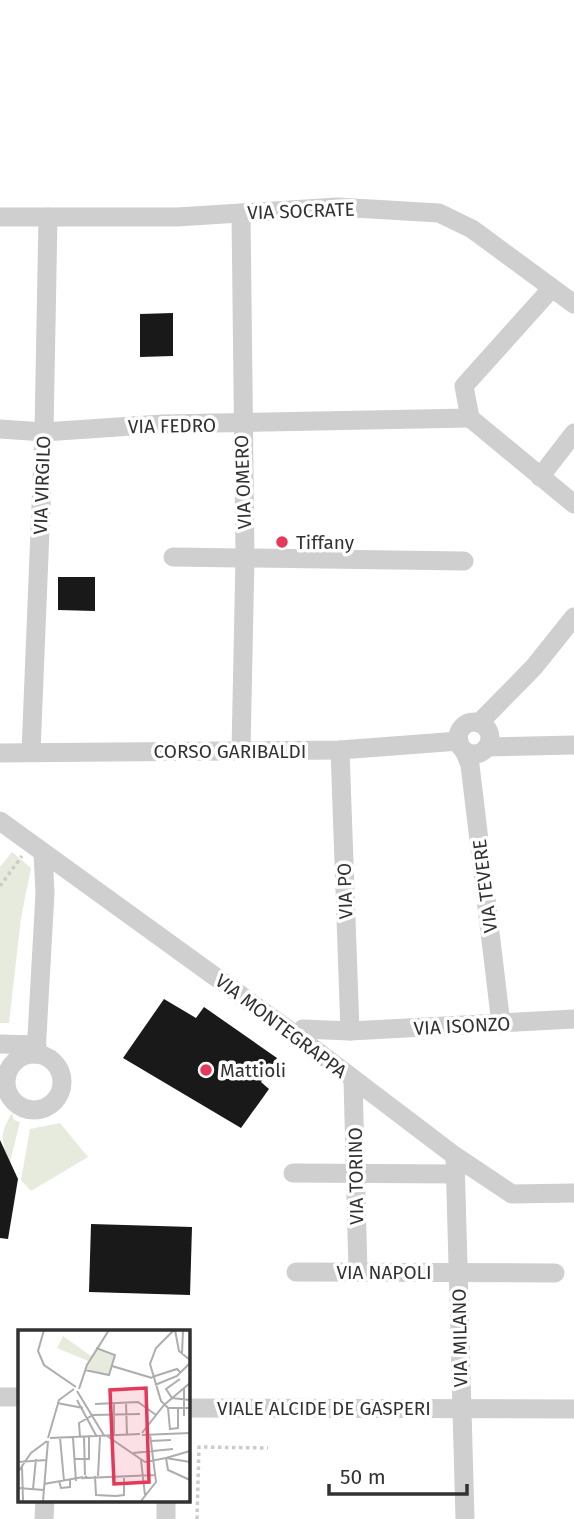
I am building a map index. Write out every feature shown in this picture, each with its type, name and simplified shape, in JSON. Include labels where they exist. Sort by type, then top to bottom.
[{"type":"street","name":"VIA SOCRATE","points":[[0,217],[241,214],[338,207],[439,213],[472,229],[574,304]]},
{"type":"street","name":"VIA OMERO","points":[[241,214],[241,425],[245,558],[241,750]]},
{"type":"street","name":"VIA VIRGILO","points":[[31,752],[44,432],[48,217]]},
{"type":"street","points":[[552,288],[464,386],[470,418],[574,504]]},
{"type":"street","name":"VIA FEDRO","points":[[0,429],[44,432],[162,424],[241,425],[382,417],[470,418]]},
{"type":"street","points":[[540,477],[574,433]]},
{"type":"street","points":[[173,557],[464,561]]},
{"type":"street","points":[[479,723],[534,667],[574,617]]},
{"type":"street","points":[[487,747],[489,733],[479,723],[470,723],[462,728],[461,745],[473,753],[487,747],[574,746]]},
{"type":"street","name":"CORSO GARIBALDI","points":[[0,753],[340,750],[461,745]]},
{"type":"street","name":"VIA TEVERE","points":[[461,745],[470,765],[501,1024]]},
{"type":"street","name":"VIA PO","points":[[340,750],[350,1031]]},
{"type":"street","name":"VIA MONTEGRAPPA","points":[[0,821],[325,1057],[456,1165],[512,1194],[574,1192]]},
{"type":"street","points":[[0,1044],[36,1050],[45,893],[37,849]]},
{"type":"street","name":"VIA ISONZO","points":[[297,1036],[303,1029],[350,1031],[574,1019]]},
{"type":"street","points":[[325,1057],[350,1031]]},
{"type":"street","name":"VIA TORINO","points":[[353,1080],[358,1272]]},
{"type":"street","points":[[293,1173],[357,1173],[456,1165]]},
{"type":"street","name":"VIA MILANO","points":[[456,1165],[466,1519]]},
{"type":"street","name":"VIA NAPOLI","points":[[296,1272],[555,1273]]},
{"type":"street","points":[[0,1397],[18,1397]]},
{"type":"street","name":"VIALE ALCIDE DE GASPERI","points":[[189,1408],[574,1409]]},
{"type":"path","points":[[0,886],[37,849]]},
{"type":"path","points":[[197,1519],[199,1447],[268,1448]]},
{"type":"shaded area","points":[[12,852],[31,868],[21,918],[9,1023],[0,1023],[0,867]]},
{"type":"shaded area","points":[[12,1113],[14,1120],[20,1122],[10,1162],[3,1137]]},
{"type":"shaded area","points":[[60,1123],[88,1157],[31,1191],[21,1180],[30,1129]]},
{"type":"building","points":[[173,313],[173,356],[140,357],[140,314]]},
{"type":"building","points":[[58,577],[95,577],[95,611],[58,610]]},
{"type":"building","name":"Mattioli","points":[[164,999],[196,1018],[204,1007],[277,1058],[261,1082],[269,1089],[241,1128],[123,1058]]},
{"type":"building","points":[[0,1140],[18,1179],[8,1239],[0,1238]]},
{"type":"building","points":[[91,1224],[192,1227],[190,1295],[89,1292]]},
{"type":"place","name":"Tiffany","points":[[282,542]]},
{"type":"place","name":"Mattioli","points":[[206,1070]]}]
